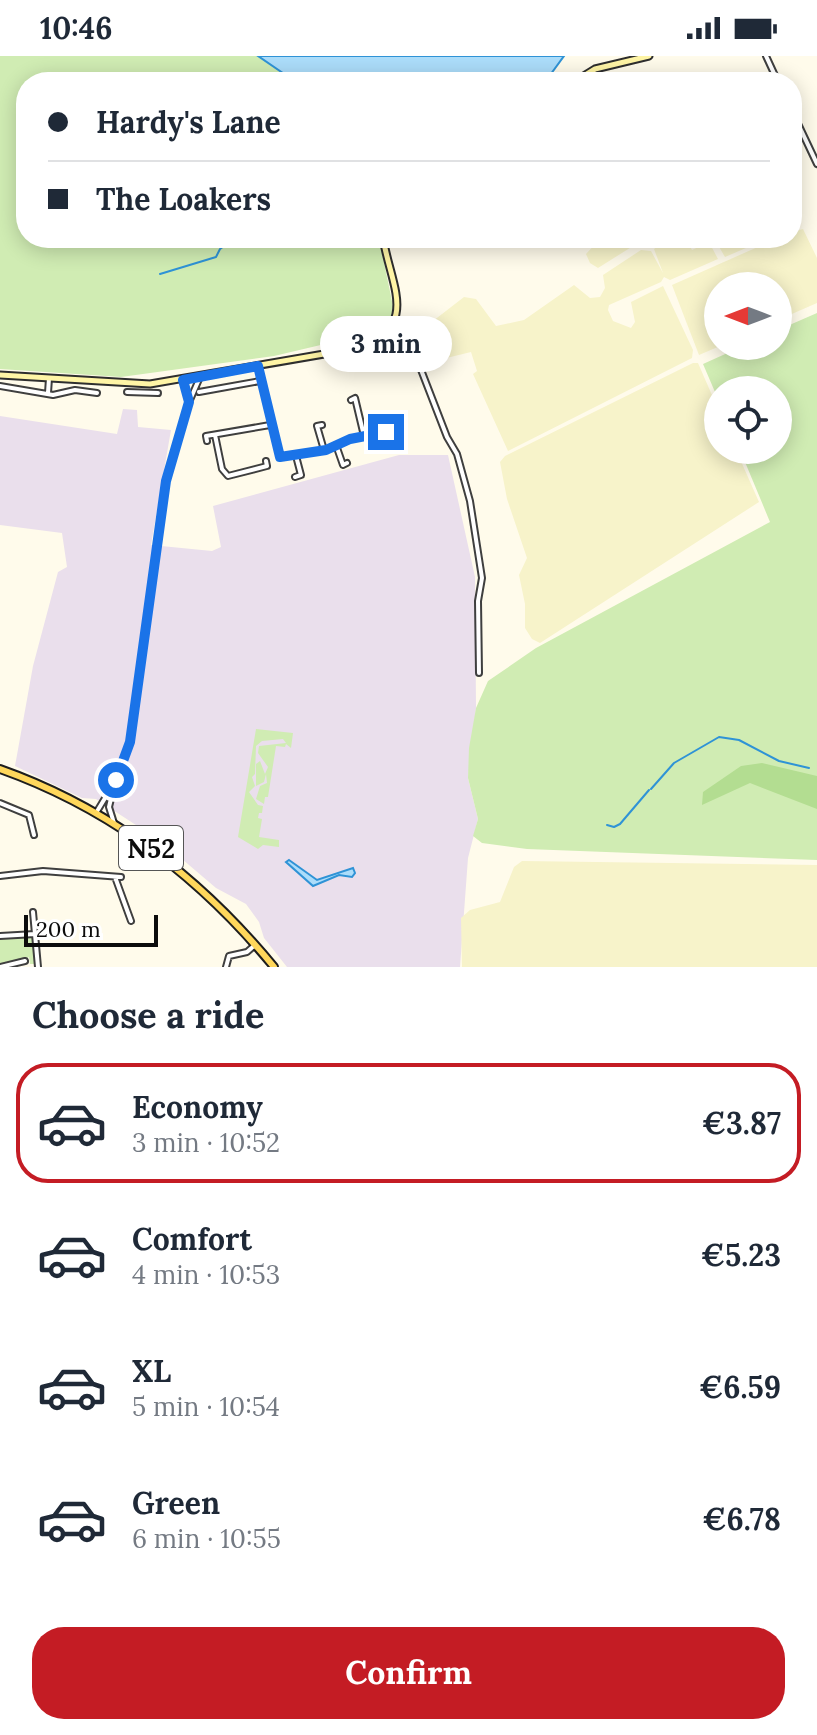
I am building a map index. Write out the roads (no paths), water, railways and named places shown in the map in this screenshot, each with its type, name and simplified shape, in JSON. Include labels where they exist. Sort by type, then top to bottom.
[{"type":"main road","points":[[593,72],[649,56]]},
{"type":"main road","points":[[0,375],[146,384],[359,348],[387,334],[396,321],[397,307],[385,248]]},
{"type":"main road","name":"N52","points":[[0,769],[96,813],[182,871],[274,967]]},
{"type":"street","points":[[802,132],[817,164]]},
{"type":"street","points":[[396,321],[406,331],[463,471],[482,578],[478,593],[479,673]]},
{"type":"street","points":[[258,366],[277,455],[284,458],[324,450],[386,432],[384,427]]},
{"type":"street","points":[[115,825],[109,807],[132,730],[166,481],[189,402],[200,377]]},
{"type":"street","points":[[48,393],[49,378]]},
{"type":"street","points":[[183,380],[189,402]]},
{"type":"street","points":[[199,392],[261,381]]},
{"type":"street","points":[[145,393],[146,384]]},
{"type":"street","points":[[0,386],[48,393],[75,390],[97,393]]},
{"type":"street","points":[[127,392],[158,393]]},
{"type":"street","points":[[351,400],[355,398],[364,436]]},
{"type":"street","points":[[207,441],[206,436],[270,425]]},
{"type":"street","points":[[322,425],[317,426],[324,450]]},
{"type":"street","points":[[215,435],[222,469],[228,476],[267,466],[266,461]]},
{"type":"street","points":[[336,445],[343,465],[347,463]]},
{"type":"street","points":[[295,477],[301,475],[296,456]]},
{"type":"street","points":[[96,813],[116,780]]},
{"type":"street","points":[[0,803],[29,815],[34,835]]},
{"type":"street","points":[[0,876],[43,871],[118,877],[131,921]]},
{"type":"street","points":[[33,912],[38,967]]},
{"type":"street","points":[[0,936],[35,934]]},
{"type":"street","points":[[226,967],[227,957],[247,952],[256,945]]},
{"type":"street","points":[[0,967],[25,961]]},
{"type":"water","points":[[258,56],[564,56],[552,72],[281,72]]},
{"type":"water","points":[[289,860],[317,880],[353,868],[355,873],[352,877],[339,875],[313,886],[286,862]]},
{"type":"waterway","points":[[160,274],[216,257],[221,248]]},
{"type":"waterway","points":[[651,789],[674,763],[719,737],[739,740],[779,761],[809,768]]},
{"type":"waterway","points":[[607,825],[614,827],[620,824],[649,790]]}]
